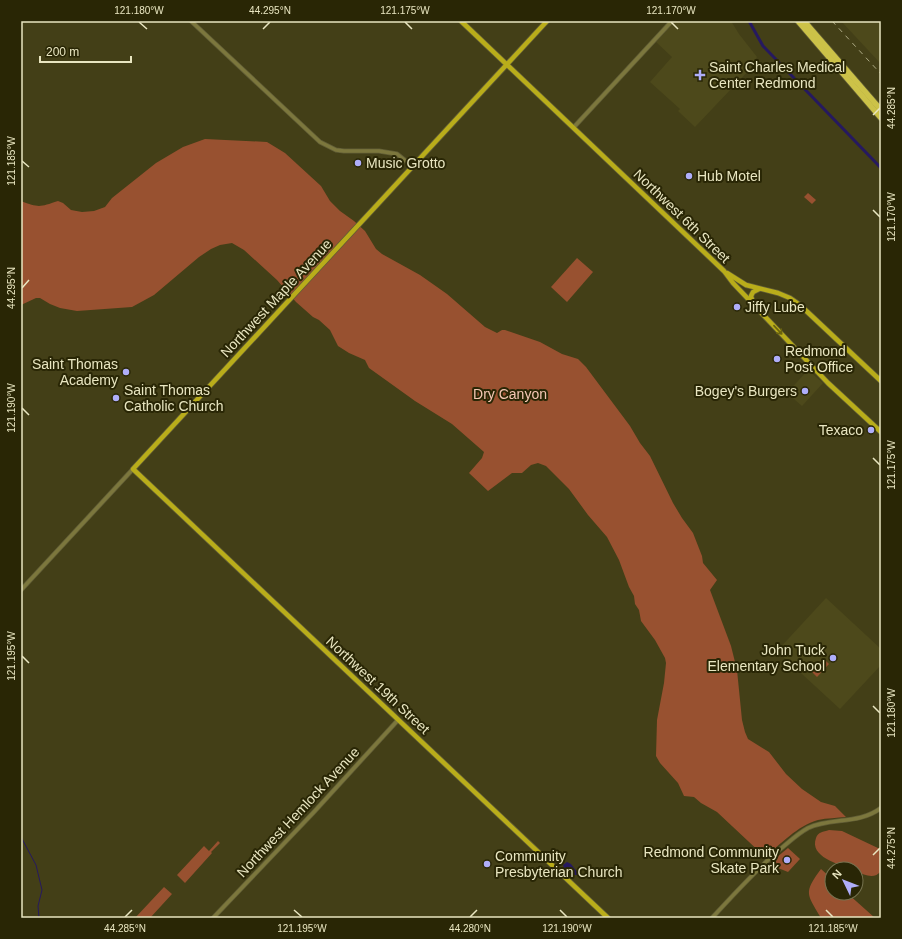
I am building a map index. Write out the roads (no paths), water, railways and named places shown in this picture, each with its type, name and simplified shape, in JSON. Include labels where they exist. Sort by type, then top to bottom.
[{"type":"highway","points":[[798,21],[881,118]]},
{"type":"highway","points":[[804,21],[881,110]]},
{"type":"main road","name":"Northwest 6th Street","points":[[461,21],[724,271],[753,305],[828,383],[881,432]]},
{"type":"main road","name":"Northwest Maple Avenue","points":[[133,469],[547,21]]},
{"type":"main road","points":[[724,271],[746,285],[778,293],[790,298],[800,305],[881,381]]},
{"type":"main road","points":[[753,305],[751,296],[753,292],[759,289]]},
{"type":"main road","name":"Northwest 19th Street","points":[[133,469],[608,918]]},
{"type":"street","points":[[191,21],[320,142],[336,150],[379,151],[397,154],[412,166]]},
{"type":"street","points":[[574,127],[672,21]]},
{"type":"street","name":"Northwest Maple Avenue","points":[[21,590],[133,469]]},
{"type":"street","name":"Northwest Hemlock Avenue","points":[[213,918],[313,813],[398,720]]},
{"type":"street","points":[[712,918],[760,867],[798,834],[816,825],[862,818],[871,815],[881,808]]},
{"type":"waterway","points":[[749,21],[763,46],[881,168]]},
{"type":"waterway","points":[[21,837],[36,865],[42,890],[38,906],[39,918]]},
{"type":"railway","points":[[832,21],[881,74]]},
{"type":"place","name":"Saint Charles Medical Center Redmond","points":[[700,75]]},
{"type":"place","name":"Music Grotto","points":[[358,163]]},
{"type":"place","name":"Hub Motel","points":[[689,176]]},
{"type":"place","name":"Jiffy Lube","points":[[737,307]]},
{"type":"place","name":"Redmond Post Office","points":[[777,359]]},
{"type":"place","name":"Saint Thomas Academy","points":[[126,372]]},
{"type":"place","name":"Bogey's Burgers","points":[[805,391]]},
{"type":"place","name":"Saint Thomas Catholic Church","points":[[116,398]]},
{"type":"place","name":"Texaco","points":[[871,430]]},
{"type":"place","name":"John Tuck Elementary School","points":[[833,658]]},
{"type":"place","name":"Redmond Community Skate Park","points":[[787,860]]},
{"type":"place","name":"Community Presbyterian Church","points":[[487,864]]},
{"type":"park label","name":"Dry Canyon","points":[[510,394]]}]
